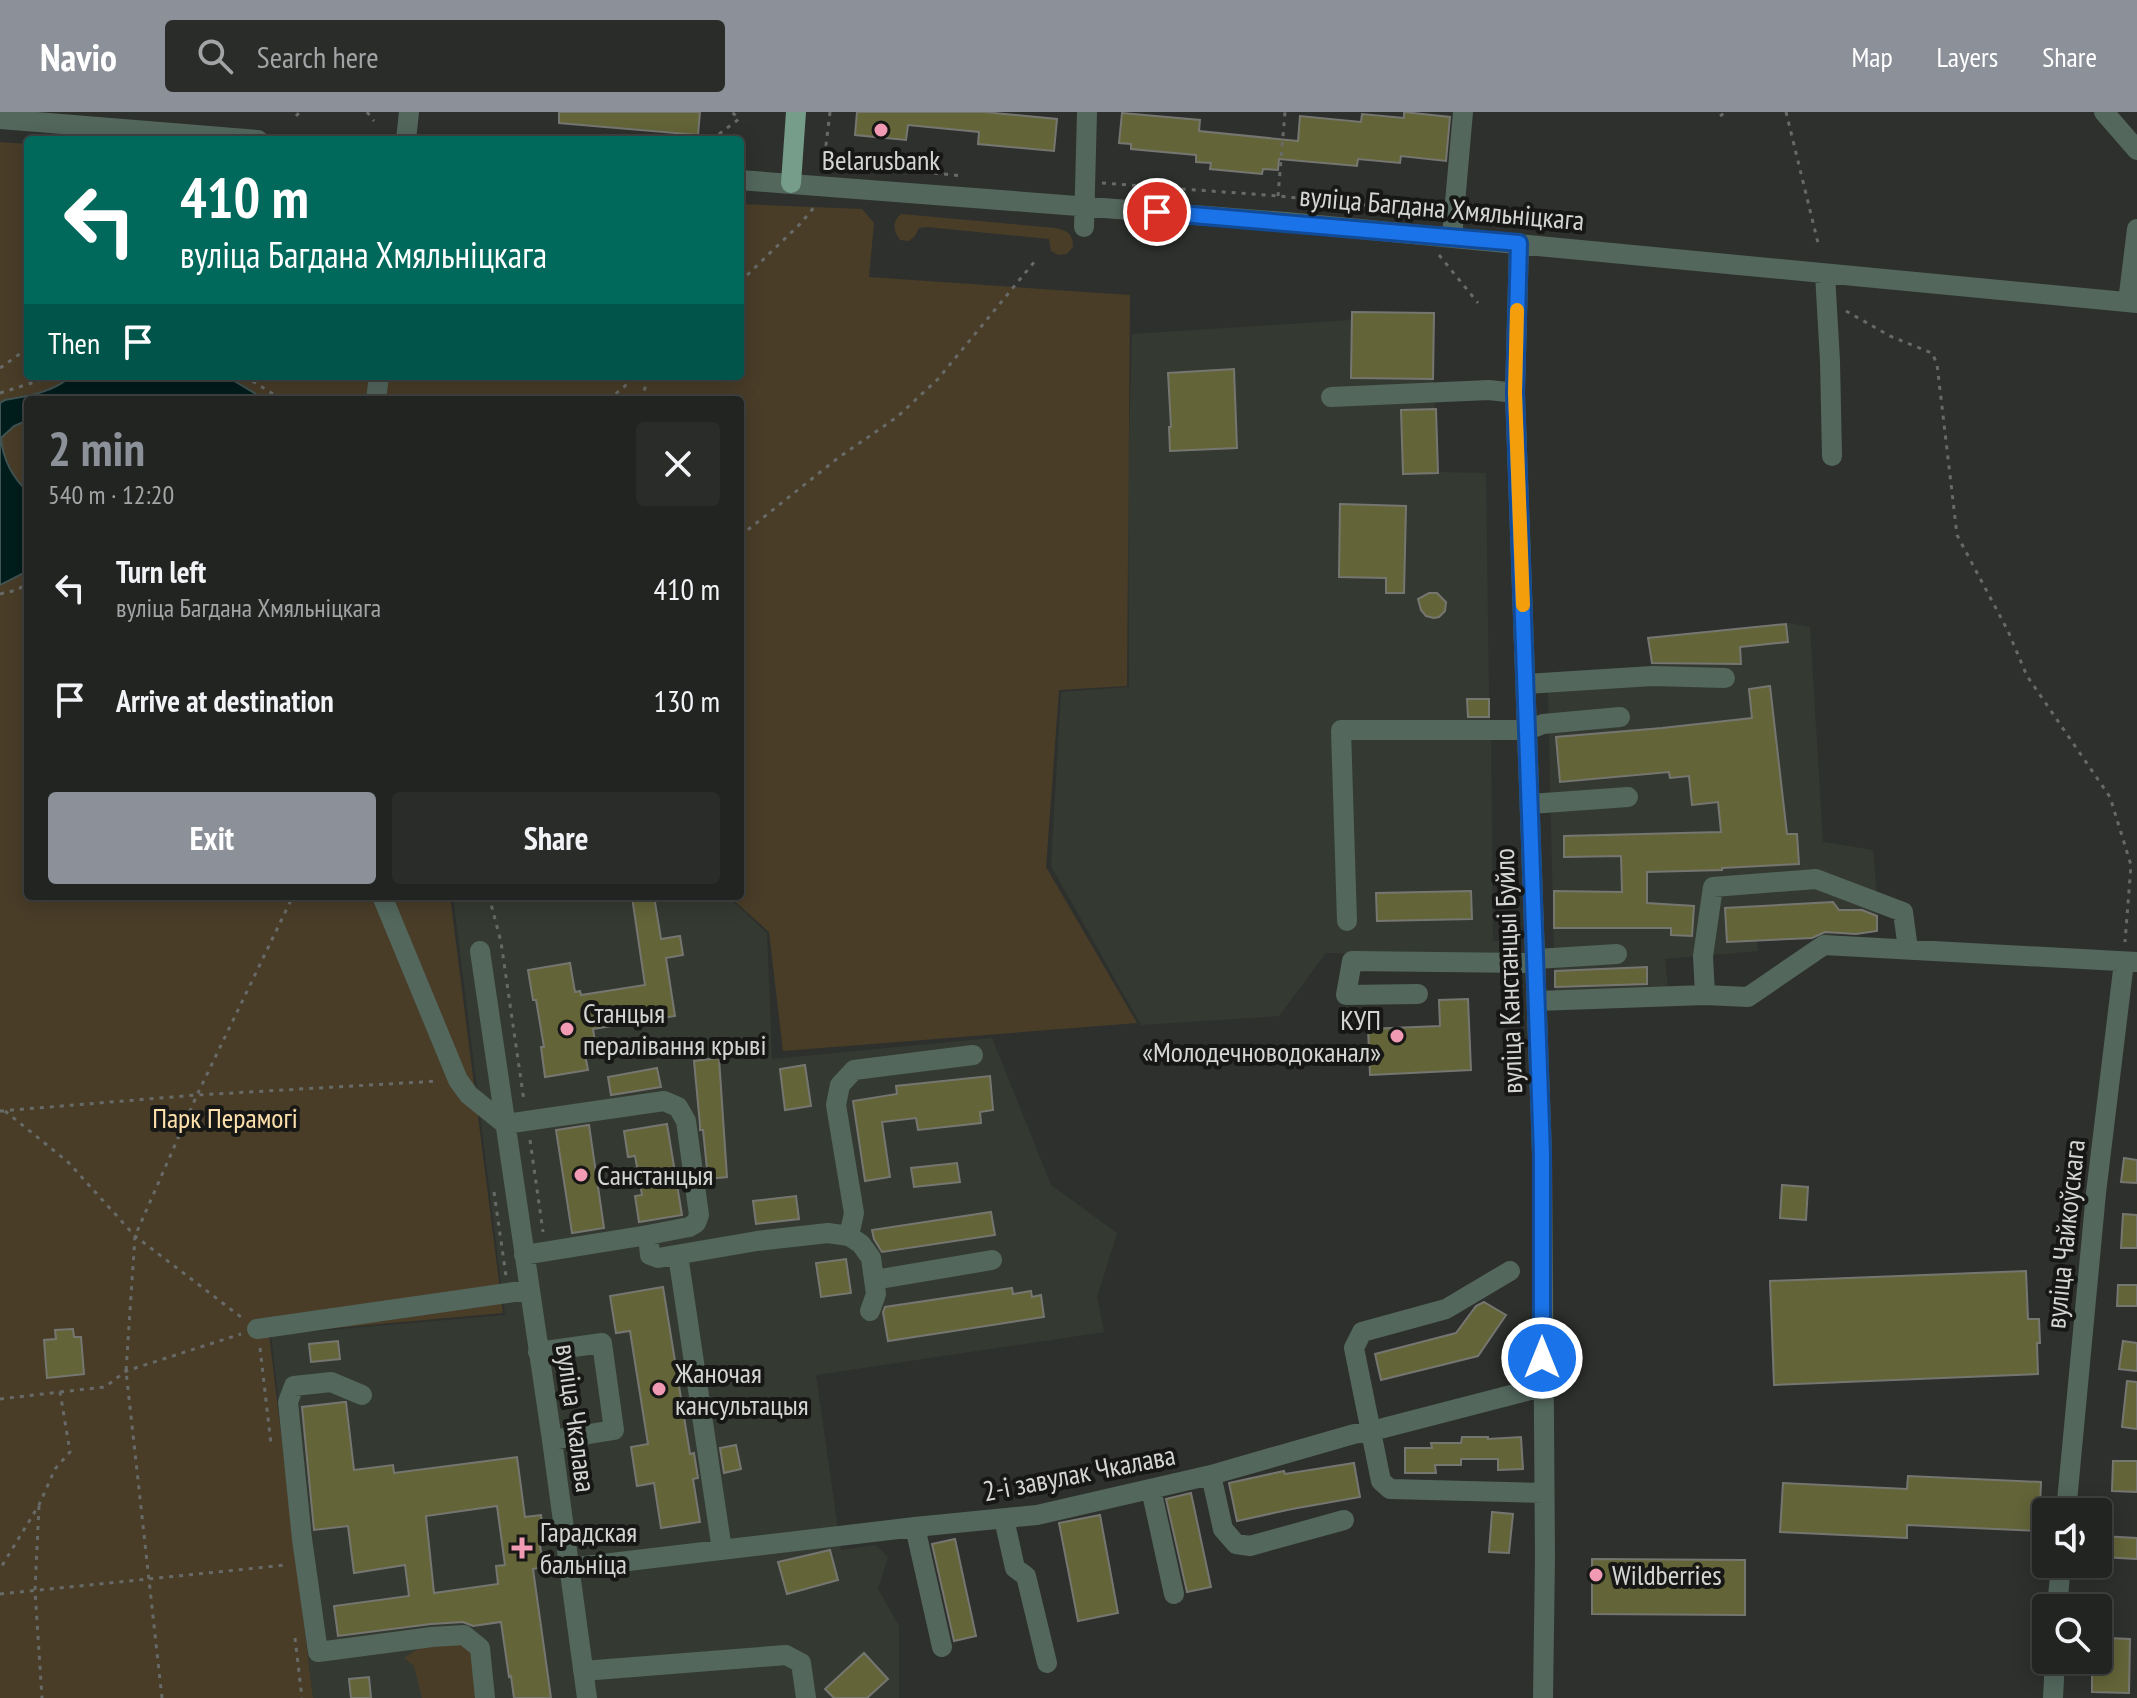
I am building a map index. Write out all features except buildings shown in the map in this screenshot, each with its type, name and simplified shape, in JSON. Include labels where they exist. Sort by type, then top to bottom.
[{"type":"main road","points":[[791,183],[796,112]]},
{"type":"street","points":[[406,136],[409,112]]},
{"type":"street","points":[[1084,227],[1087,112]]},
{"type":"street","points":[[1452,237],[1463,112]]},
{"type":"street","points":[[2104,112],[2137,150]]},
{"type":"street","points":[[0,119],[124,120],[231,136]]},
{"type":"street","name":"вуліца Багдана Хмяльніцкага","points":[[744,180],[791,183],[891,200],[1084,206],[1519,243],[2132,303]]},
{"type":"street","points":[[2132,303],[2137,229]]},
{"type":"street","name":"вуліца Канстанцыі Буйло","points":[[1519,243],[1515,393],[1542,1154],[1543,1698]]},
{"type":"street","points":[[1825,274],[1832,456]]},
{"type":"street","points":[[1331,397],[1489,390],[1515,393]]},
{"type":"street","points":[[1526,684],[1652,676],[1725,678]]},
{"type":"street","points":[[1347,921],[1341,730],[1528,730],[1543,724],[1620,717]]},
{"type":"street","points":[[1530,804],[1628,797]]},
{"type":"street","points":[[1705,995],[1703,956],[1713,887],[1816,879],[1903,912],[1908,949]]},
{"type":"street","points":[[384,900],[458,1080],[469,1095],[505,1124],[664,1101],[678,1107],[686,1121],[699,1215],[696,1223],[648,1235],[524,1255]]},
{"type":"street","points":[[1537,1001],[1705,995],[1748,997],[1824,945],[2130,962]]},
{"type":"street","name":"вуліца Чкалава","points":[[480,951],[524,1255],[518,1291],[538,1352],[587,1698]]},
{"type":"street","points":[[1418,994],[1346,995],[1352,961],[1536,961],[1617,954]]},
{"type":"street","name":"вуліца Чайкоўскага","points":[[2067,1498],[2096,1193],[2130,962]]},
{"type":"street","points":[[849,1236],[854,1213],[836,1105],[840,1085],[854,1070],[973,1055]]},
{"type":"street","points":[[648,1235],[650,1255],[658,1258],[757,1241],[828,1233],[849,1236],[861,1244],[871,1258],[876,1294],[870,1311]]},
{"type":"street","points":[[678,1255],[722,1550]]},
{"type":"street","points":[[874,1280],[992,1260]]},
{"type":"street","points":[[1510,1271],[1446,1309],[1362,1332],[1354,1348],[1381,1481],[1390,1489],[1544,1493]]},
{"type":"street","points":[[257,1329],[518,1291]]},
{"type":"street","points":[[538,1352],[602,1343],[614,1430],[552,1440]]},
{"type":"street","points":[[362,1395],[331,1382],[294,1386],[288,1402],[302,1539],[318,1652],[464,1635],[480,1648],[485,1698]]},
{"type":"street","name":"2-і завулак Чкалава","points":[[569,1568],[1037,1515],[1211,1475],[1354,1434],[1542,1387]]},
{"type":"street","points":[[1211,1475],[1223,1529],[1236,1544],[1250,1546],[1344,1520]]},
{"type":"street","points":[[1151,1489],[1174,1594]]},
{"type":"street","points":[[1004,1519],[1015,1568],[1026,1576],[1047,1663]]},
{"type":"street","points":[[915,1527],[942,1647]]},
{"type":"street","points":[[583,1671],[786,1655],[801,1663],[806,1698]]},
{"type":"street","points":[[2053,1698],[2054,1674]]},
{"type":"path","points":[[367,112],[374,121]]},
{"type":"path","points":[[716,136],[739,119],[732,112]]},
{"type":"path","points":[[830,112],[826,145],[844,164],[969,177]]},
{"type":"path","points":[[1278,196],[1285,112]]},
{"type":"path","points":[[1720,116],[1726,112]]},
{"type":"path","points":[[1786,112],[1818,243]]},
{"type":"path","points":[[1095,183],[1278,196],[1441,213],[1455,210]]},
{"type":"path","points":[[744,278],[800,224],[818,202]]},
{"type":"path","points":[[1439,255],[1478,303]]},
{"type":"path","points":[[744,533],[838,458],[897,417],[938,379],[1035,261]]},
{"type":"path","points":[[1826,310],[1847,311],[1890,336],[1932,353],[1937,364],[1957,535],[2008,631],[2027,676],[2110,797],[2131,865],[2130,962]]},
{"type":"path","points":[[0,368],[24,351]]},
{"type":"path","points":[[0,393],[41,380]]},
{"type":"path","points":[[251,380],[276,396]]},
{"type":"path","points":[[613,396],[632,380]]},
{"type":"path","points":[[0,594],[24,586]]},
{"type":"path","points":[[162,1698],[126,1371],[135,1236],[197,1095],[291,900]]},
{"type":"path","points":[[490,900],[501,942]]},
{"type":"path","points":[[2,1111],[197,1095],[458,1080]]},
{"type":"path","points":[[2,1111],[68,1162],[135,1236],[257,1329]]},
{"type":"path","points":[[493,1183],[518,1291]]},
{"type":"path","points":[[0,1399],[105,1387],[126,1371],[257,1329]]},
{"type":"path","points":[[0,1569],[39,1505],[55,1469],[70,1452],[60,1392]]},
{"type":"path","points":[[39,1505],[35,1590],[42,1698]]},
{"type":"path","points":[[0,1594],[286,1565]]},
{"type":"shaded area","points":[[1352,312],[1434,313],[1433,379],[1438,472],[1486,473],[1493,941],[1513,941],[1513,956],[1326,953],[1279,1016],[1141,1025],[1051,866],[1061,692],[1129,687],[1128,477],[1132,334],[1351,320]]},
{"type":"shaded area","points":[[1790,623],[1810,627],[1823,842],[1873,850],[1877,931],[1757,941],[1758,951],[1665,959],[1668,989],[1555,996],[1548,691],[1652,676],[1648,638]]},
{"type":"shaded area","points":[[453,900],[731,900],[767,933],[772,1059],[992,1038],[1051,1185],[1117,1233],[1097,1297],[1104,1332],[816,1375],[841,1550],[876,1545],[888,1557],[878,1589],[899,1626],[899,1698],[313,1698],[271,1335],[505,1315]]},
{"type":"green space","name":"Парк Перамогі","points":[[0,142],[24,144],[24,380],[744,380],[744,204],[862,209],[874,223],[869,277],[1130,295],[1127,686],[1059,690],[1046,867],[1137,1023],[783,1051],[769,932],[733,900],[744,900],[744,396],[24,396],[24,900],[451,900],[503,1313],[269,1334],[313,1698],[0,1698]]},
{"type":"green space","points":[[901,214],[1056,228],[1069,234],[1073,247],[1067,254],[1058,255],[1051,251],[1049,239],[926,227],[919,228],[909,241],[900,240],[894,226]]},
{"type":"green space","points":[[470,1635],[488,1660],[493,1680],[485,1683],[479,1698],[422,1698],[414,1666],[404,1658],[438,1636]]},
{"type":"water","points":[[233,380],[259,396],[27,396],[49,390],[64,381]]},
{"type":"water","points":[[24,396],[24,422],[1,438],[9,468],[24,488],[24,573],[0,585],[0,403]]},
{"type":"slow traffic","points":[[1517,310],[1515,393],[1523,605]]},
{"type":"place","name":"Belarusbank","points":[[881,130]]},
{"type":"place","name":"Станцыя пералівання крыві","points":[[567,1029]]},
{"type":"place","name":"КУП «Молодечноводоканал»","points":[[1397,1036]]},
{"type":"place","name":"Санстанцыя","points":[[581,1175]]},
{"type":"place","name":"Жаночая кансультацыя","points":[[659,1389]]},
{"type":"place","name":"Гарадская бальніца","points":[[522,1548]]},
{"type":"place","name":"Wildberries","points":[[1596,1575]]},
{"type":"route","points":[[1157,212],[1519,243],[1515,393],[1542,1154],[1542,1358]]}]
